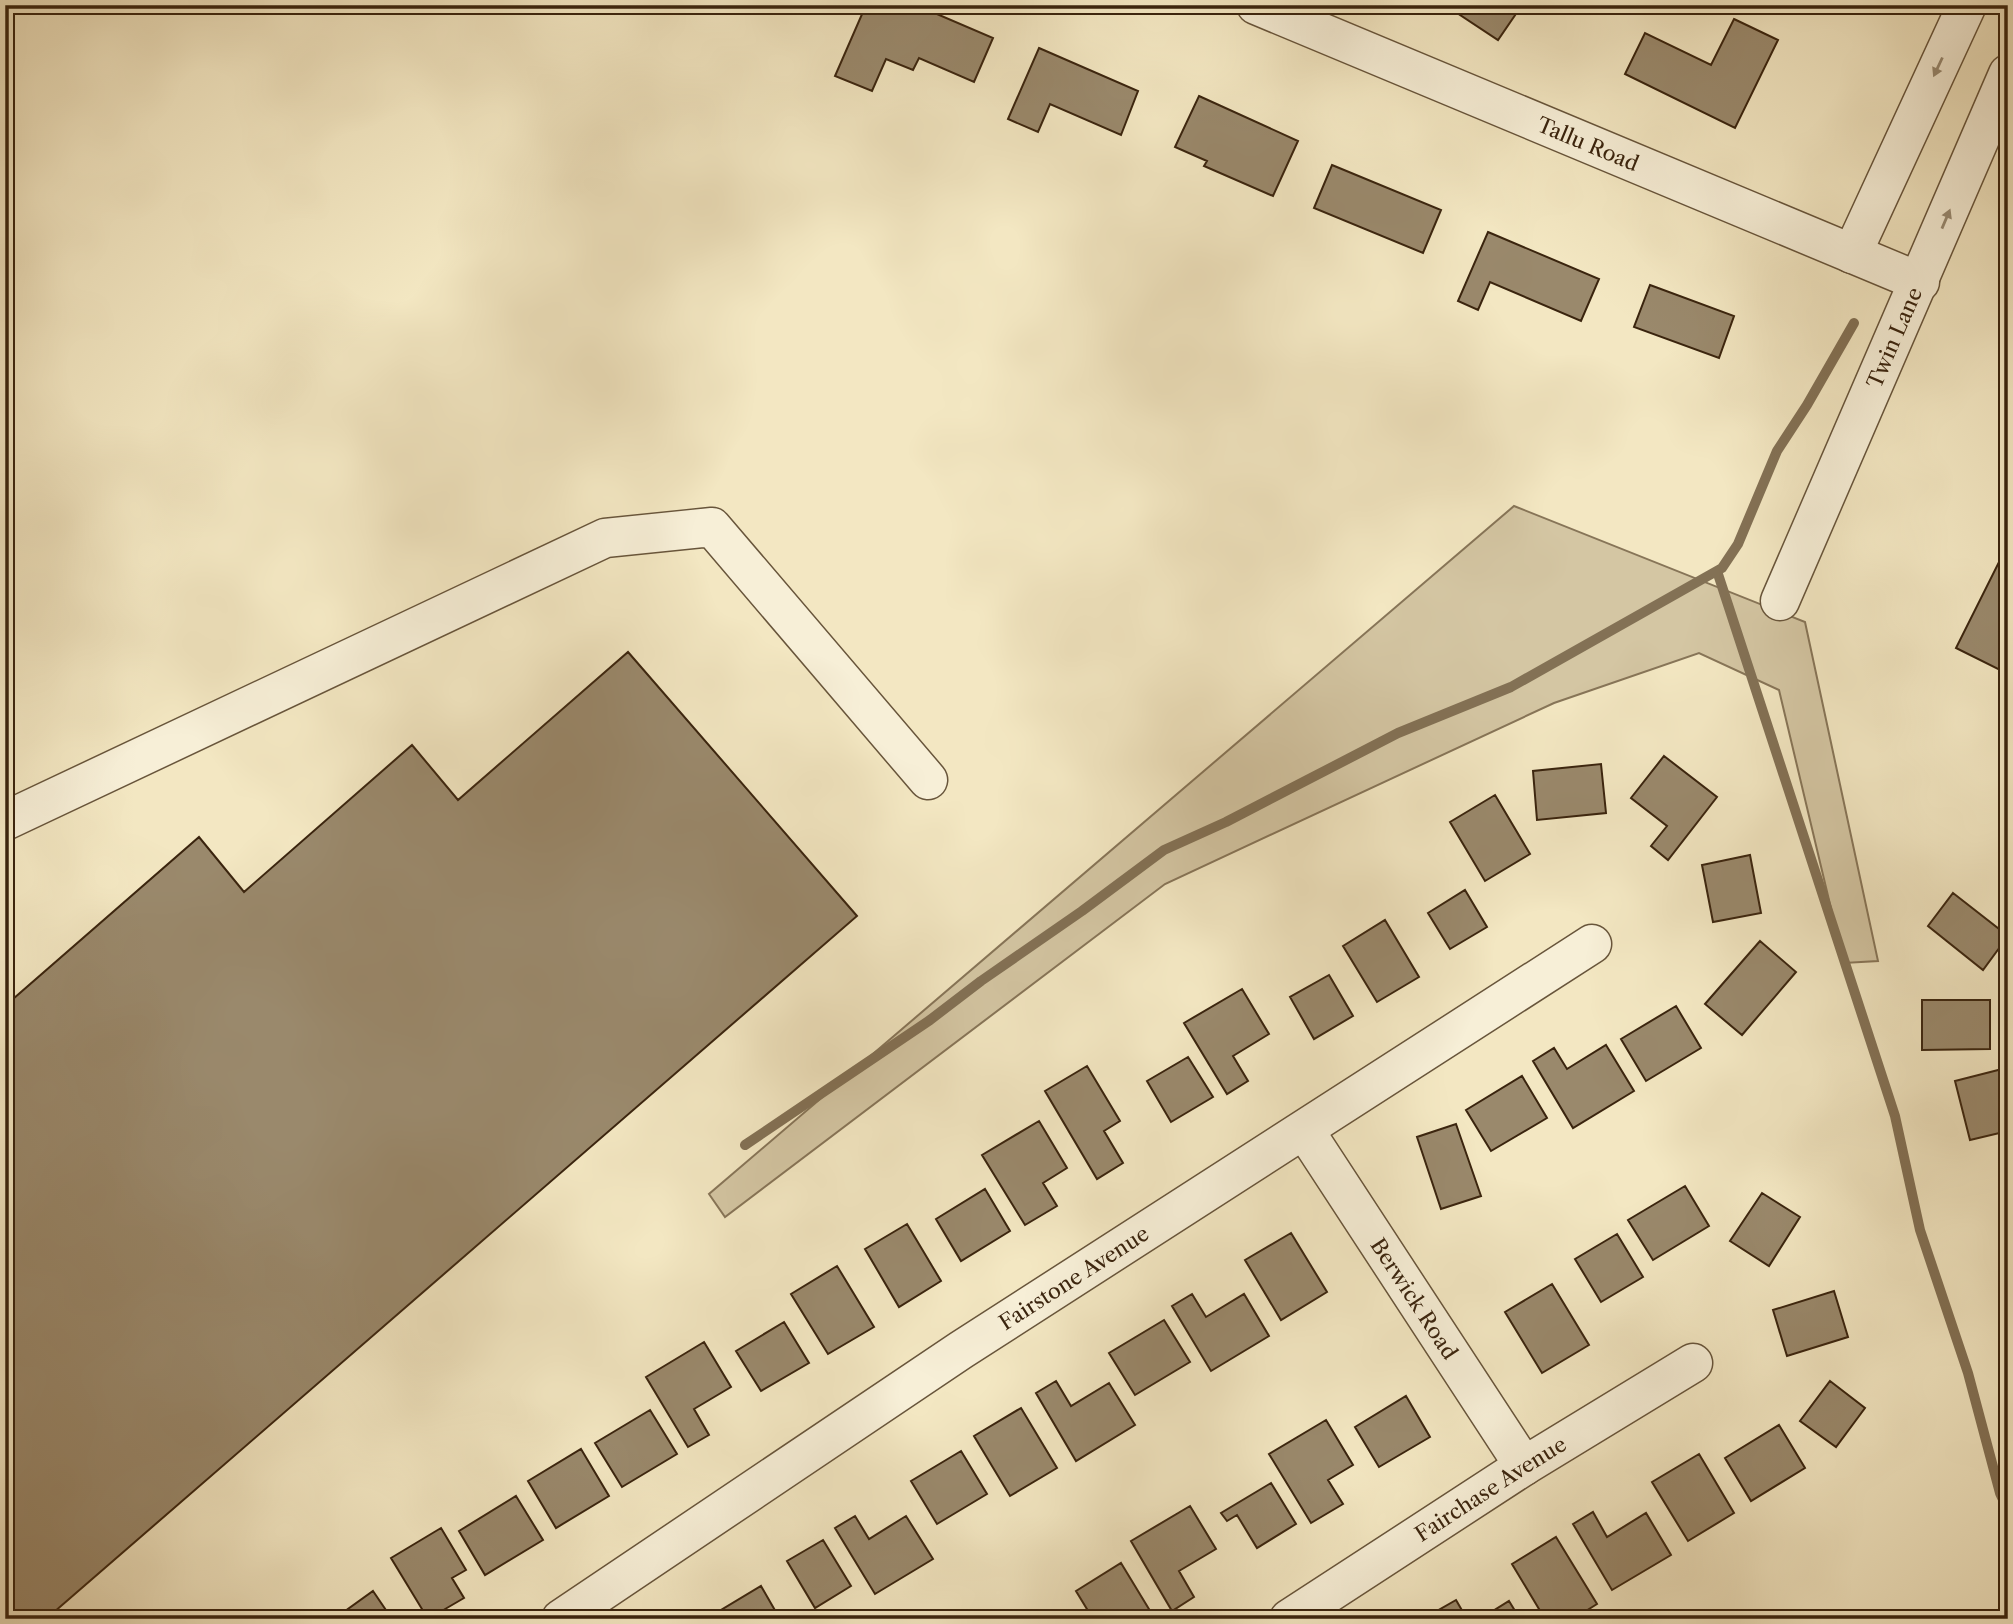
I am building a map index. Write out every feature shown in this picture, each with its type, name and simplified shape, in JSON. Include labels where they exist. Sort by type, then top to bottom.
[{"type":"street","name":"Tallu Road","points":[[1256,5],[1305,15],[1920,282]]},
{"type":"street","points":[[1852,254],[1966,5]]},
{"type":"street","name":"Twin Lane","points":[[1780,601],[2008,74]]},
{"type":"street","points":[[5,821],[605,538],[712,527],[928,780]]},
{"type":"street","name":"Fairstone Avenue","points":[[561,1619],[961,1350],[1592,944]]},
{"type":"street","name":"Berwick Road","points":[[1305,1130],[1524,1466]]},
{"type":"street","name":"Fairchase Avenue","points":[[1289,1619],[1524,1466],[1693,1363]]},
{"type":"shaded area","points":[[1514,506],[1805,622],[1878,961],[1844,963],[1779,690],[1699,653],[1554,703],[1165,884],[725,1217],[709,1194]]},
{"type":"building","points":[[866,5],[916,5],[993,38],[974,82],[919,58],[913,70],[886,59],[872,91],[835,76]]},
{"type":"building","points":[[1445,5],[1522,5],[1498,40]]},
{"type":"building","points":[[1734,19],[1778,40],[1735,128],[1625,74],[1645,33],[1711,65]]},
{"type":"building","points":[[1039,48],[1138,91],[1121,135],[1050,104],[1038,132],[1008,119]]},
{"type":"building","points":[[1199,96],[1298,141],[1273,196],[1204,166],[1207,161],[1175,147]]},
{"type":"building","points":[[1332,165],[1441,210],[1423,253],[1314,208]]},
{"type":"building","points":[[1488,232],[1599,279],[1581,321],[1490,282],[1478,310],[1458,301]]},
{"type":"building","points":[[1650,285],[1734,316],[1719,358],[1634,327]]},
{"type":"building","points":[[2004,552],[2008,554],[2008,674],[1956,648]]},
{"type":"building","points":[[628,652],[857,916],[46,1619],[5,1619],[5,1006],[199,837],[244,892],[412,745],[458,800]]},
{"type":"building","points":[[1664,756],[1717,797],[1668,860],[1651,846],[1667,826],[1631,798]]},
{"type":"building","points":[[1601,764],[1606,813],[1537,820],[1533,771]]},
{"type":"building","points":[[1495,795],[1530,854],[1485,881],[1450,822]]},
{"type":"building","points":[[1750,855],[1761,913],[1713,922],[1702,865]]},
{"type":"building","points":[[1465,890],[1487,927],[1450,949],[1428,913]]},
{"type":"building","points":[[1953,893],[2008,936],[1983,970],[1928,926]]},
{"type":"building","points":[[1385,920],[1419,977],[1377,1002],[1343,946]]},
{"type":"building","points":[[1760,941],[1796,972],[1742,1035],[1705,1004]]},
{"type":"building","points":[[1329,975],[1353,1016],[1314,1039],[1290,997]]},
{"type":"building","points":[[1242,989],[1269,1034],[1233,1056],[1248,1081],[1227,1094],[1184,1023]]},
{"type":"building","points":[[1922,1000],[1990,1000],[1990,1049],[1922,1050]]},
{"type":"building","points":[[1676,1006],[1701,1048],[1646,1081],[1621,1039]]},
{"type":"building","points":[[1606,1045],[1634,1091],[1573,1128],[1533,1061],[1554,1048],[1567,1069]]},
{"type":"building","points":[[1188,1057],[1213,1097],[1171,1122],[1147,1081]]},
{"type":"building","points":[[1087,1066],[1120,1121],[1104,1131],[1123,1163],[1097,1179],[1045,1091]]},
{"type":"building","points":[[2006,1068],[2008,1131],[1970,1140],[1955,1081]]},
{"type":"building","points":[[1522,1076],[1547,1118],[1491,1151],[1466,1110]]},
{"type":"building","points":[[1039,1121],[1067,1168],[1043,1183],[1057,1206],[1025,1225],[982,1155]]},
{"type":"building","points":[[1456,1124],[1481,1196],[1441,1209],[1417,1137]]},
{"type":"building","points":[[1685,1186],[1709,1226],[1653,1260],[1628,1220]]},
{"type":"building","points":[[985,1189],[1010,1231],[961,1261],[936,1219]]},
{"type":"building","points":[[1762,1193],[1800,1217],[1769,1266],[1730,1241]]},
{"type":"building","points":[[907,1224],[941,1281],[899,1307],[865,1249]]},
{"type":"building","points":[[1291,1233],[1327,1292],[1281,1320],[1245,1260]]},
{"type":"building","points":[[1617,1234],[1643,1277],[1601,1302],[1575,1259]]},
{"type":"building","points":[[837,1266],[874,1327],[828,1354],[791,1294]]},
{"type":"building","points":[[1552,1284],[1589,1345],[1542,1373],[1505,1312]]},
{"type":"building","points":[[1834,1291],[1848,1337],[1787,1356],[1773,1310]]},
{"type":"building","points":[[1192,1294],[1206,1317],[1244,1294],[1269,1336],[1211,1371],[1172,1306]]},
{"type":"building","points":[[1164,1320],[1190,1362],[1135,1395],[1109,1353]]},
{"type":"building","points":[[784,1322],[809,1363],[761,1391],[736,1351]]},
{"type":"building","points":[[704,1342],[731,1387],[694,1409],[709,1435],[688,1447],[646,1377]]},
{"type":"building","points":[[1056,1381],[1071,1406],[1109,1383],[1135,1425],[1076,1461],[1036,1393]]},
{"type":"building","points":[[1830,1381],[1865,1408],[1836,1447],[1800,1421]]},
{"type":"building","points":[[1406,1396],[1430,1437],[1379,1467],[1355,1427]]},
{"type":"building","points":[[1021,1408],[1057,1468],[1010,1496],[974,1436]]},
{"type":"building","points":[[650,1410],[677,1454],[622,1487],[595,1443]]},
{"type":"building","points":[[1326,1420],[1353,1465],[1328,1480],[1343,1504],[1311,1523],[1269,1454]]},
{"type":"building","points":[[1779,1425],[1805,1468],[1751,1501],[1725,1458]]},
{"type":"building","points":[[581,1449],[609,1496],[556,1528],[528,1481]]},
{"type":"building","points":[[961,1451],[987,1494],[937,1524],[911,1481]]},
{"type":"building","points":[[1699,1454],[1734,1513],[1688,1541],[1652,1482]]},
{"type":"building","points":[[1271,1483],[1296,1524],[1257,1548],[1237,1515],[1227,1521],[1221,1513]]},
{"type":"building","points":[[516,1496],[543,1540],[485,1575],[459,1531]]},
{"type":"building","points":[[1190,1506],[1216,1549],[1179,1571],[1194,1597],[1172,1611],[1131,1541]]},
{"type":"building","points":[[1593,1512],[1607,1537],[1646,1513],[1671,1555],[1612,1590],[1573,1524]]},
{"type":"building","points":[[855,1516],[869,1539],[906,1516],[933,1559],[875,1594],[835,1528]]},
{"type":"building","points":[[441,1528],[466,1570],[452,1578],[464,1598],[428,1619],[391,1558]]},
{"type":"building","points":[[1556,1537],[1597,1604],[1573,1619],[1545,1619],[1512,1564]]},
{"type":"building","points":[[823,1540],[851,1586],[815,1608],[787,1561]]},
{"type":"building","points":[[1121,1563],[1155,1619],[1093,1619],[1076,1591]]},
{"type":"building","points":[[761,1586],[780,1619],[706,1619]]},
{"type":"building","points":[[373,1591],[392,1619],[334,1619]]},
{"type":"building","points":[[1456,1600],[1467,1619],[1441,1619],[1437,1611]]},
{"type":"building","points":[[1509,1601],[1520,1619],[1480,1619]]},
{"type":"waterway","points":[[745,1145],[930,1020],[1164,850],[1226,822],[1398,733],[1511,687],[1722,568],[1738,544],[1777,451],[1854,323]]},
{"type":"waterway","points":[[1717,571],[1895,1116],[1920,1230],[1968,1373],[2000,1493],[2008,1510]]}]
